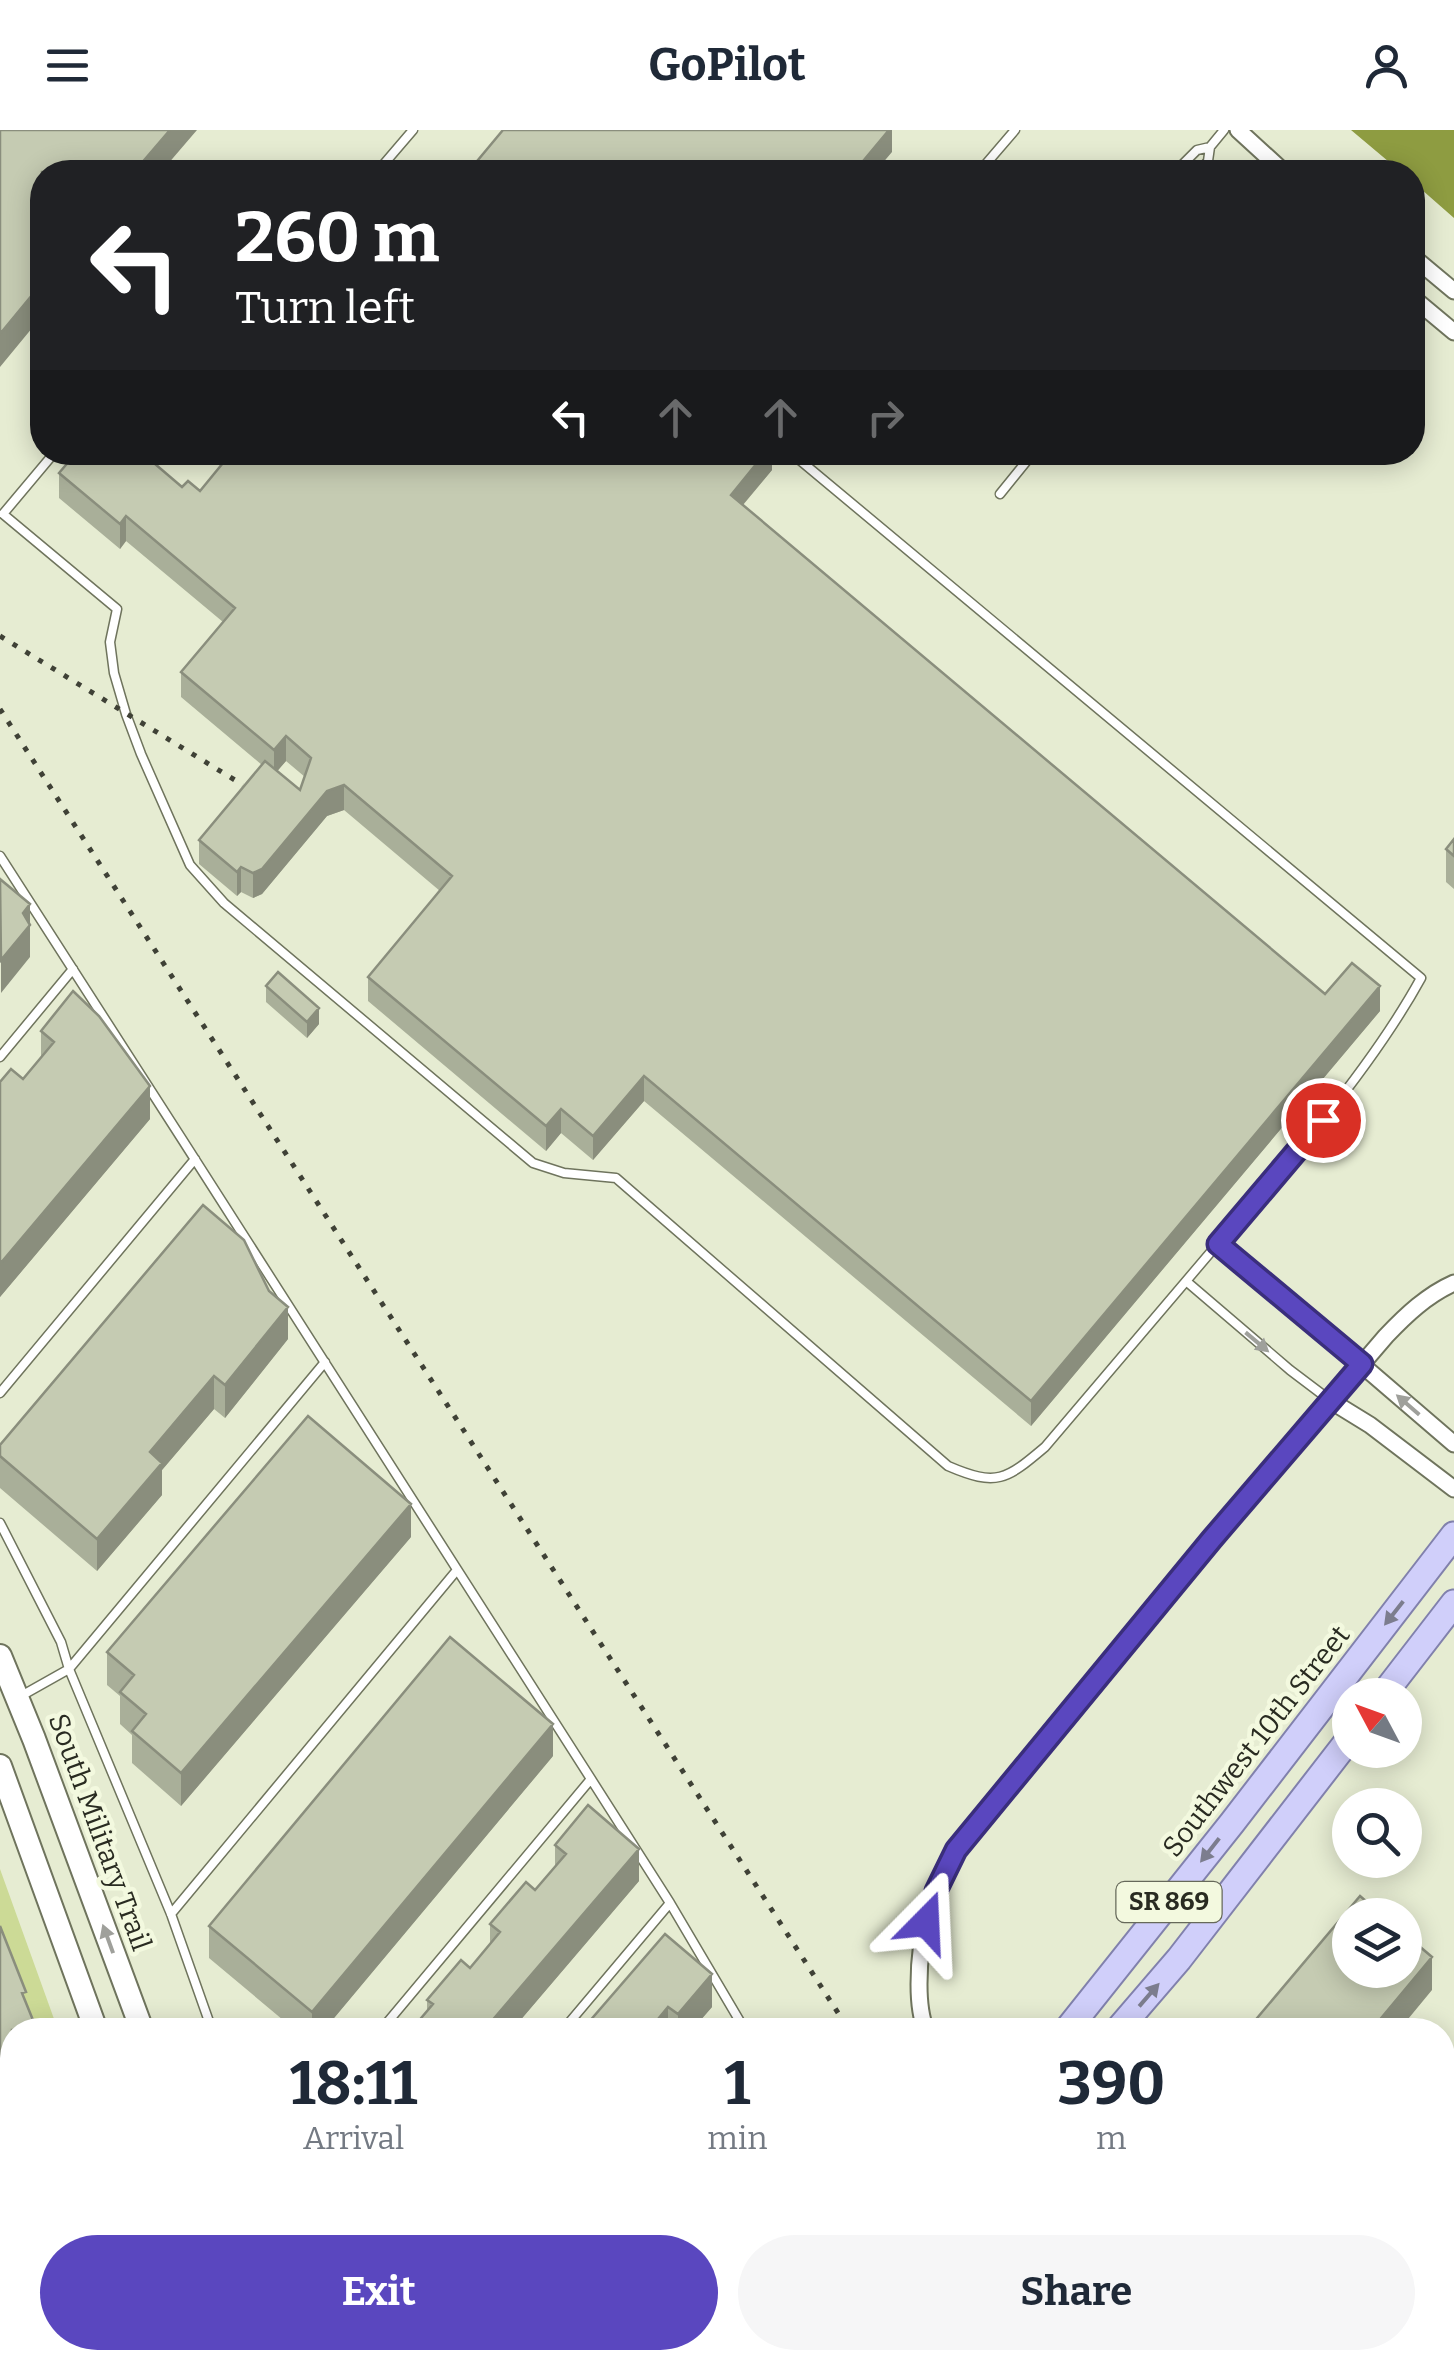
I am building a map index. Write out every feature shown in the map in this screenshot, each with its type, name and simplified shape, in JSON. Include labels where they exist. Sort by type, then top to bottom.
[{"type":"main road","name":"Southwest 10th Street","points":[[1077,2018],[1454,1536]]},
{"type":"main road","points":[[1396,1678],[1454,1603]]},
{"type":"main road","name":"SR 869","points":[[1128,2018],[1179,1959],[1332,1761]]},
{"type":"street","points":[[1238,130],[1271,159]]},
{"type":"street","points":[[1425,267],[1454,291]]},
{"type":"street","points":[[1425,308],[1454,332]]},
{"type":"street","points":[[923,2018],[919,1952],[936,1891],[956,1850],[1362,1364],[1407,1314],[1454,1283]]},
{"type":"street","points":[[1362,1364],[1454,1444]]},
{"type":"street","points":[[1331,1401],[1370,1424],[1454,1490]]},
{"type":"street","name":"South Military Trail","points":[[0,1656],[138,2018]]},
{"type":"street","points":[[0,1766],[92,2018]]},
{"type":"lane","points":[[387,160],[412,130]]},
{"type":"lane","points":[[989,160],[1015,130]]},
{"type":"lane","points":[[1208,160],[1210,147],[1224,130]]},
{"type":"lane","points":[[1186,160],[1196,150],[1210,147]]},
{"type":"lane","points":[[43,465],[3,514],[117,608],[110,642],[114,673],[141,754],[190,865],[224,902],[533,1163],[564,1174],[616,1178],[948,1466],[977,1478],[997,1478],[1015,1472],[1045,1447],[1218,1244],[1355,1079],[1421,978],[806,465]]},
{"type":"lane","points":[[1000,494],[1023,465]]},
{"type":"lane","points":[[0,856],[670,1903],[738,2018]]},
{"type":"lane","points":[[0,1057],[73,969]]},
{"type":"lane","points":[[0,1393],[196,1159]]},
{"type":"lane","points":[[1218,1244],[1362,1364]]},
{"type":"lane","points":[[1186,1281],[1331,1401]]},
{"type":"lane","points":[[18,1698],[69,1668],[326,1362]]},
{"type":"lane","points":[[0,1523],[60,1642],[172,1914],[208,2018]]},
{"type":"lane","points":[[172,1914],[457,1570]]},
{"type":"lane","points":[[390,2018],[591,1779]]},
{"type":"lane","points":[[573,2018],[670,1903]]},
{"type":"shaded area","points":[[1351,130],[1454,130],[1454,218],[1425,193],[1425,160],[1387,160]]},
{"type":"shaded area","points":[[0,1869],[54,2018],[0,2018]]},
{"type":"building","points":[[0,130],[170,130],[144,160],[30,160],[30,298],[0,334]]},
{"type":"building","points":[[503,130],[889,130],[864,160],[478,160]]},
{"type":"building","points":[[66,465],[156,465],[182,487],[188,481],[200,491],[221,465],[755,465],[731,495],[1325,994],[1352,963],[1380,986],[1031,1401],[644,1076],[593,1136],[561,1109],[546,1126],[368,977],[452,876],[344,785],[327,791],[262,869],[253,873],[241,867],[237,872],[199,840],[265,761],[300,790],[311,758],[286,736],[274,750],[181,672],[235,608],[126,516],[120,524],[59,473]]},
{"type":"building","points":[[1454,839],[1454,856],[1446,849]]},
{"type":"building","points":[[0,879],[30,904],[23,913],[30,925],[1,960]]},
{"type":"building","points":[[278,972],[319,1008],[307,1022],[266,986]]},
{"type":"building","points":[[73,991],[99,1016],[150,1086],[0,1264],[0,1082],[11,1069],[23,1079],[54,1042],[41,1031]]},
{"type":"building","points":[[203,1205],[244,1240],[269,1291],[288,1307],[225,1385],[214,1376],[150,1452],[162,1463],[97,1539],[0,1456],[0,1445]]},
{"type":"building","points":[[308,1416],[411,1504],[181,1773],[132,1731],[146,1714],[120,1692],[134,1675],[107,1652]]},
{"type":"building","points":[[450,1637],[553,1724],[312,2012],[209,1926]]},
{"type":"building","points":[[588,1805],[639,1849],[494,2018],[421,2018],[433,2004],[427,2000],[461,1960],[470,1968],[500,1932],[490,1924],[526,1882],[535,1890],[566,1854],[555,1845]]},
{"type":"building","points":[[0,1926],[32,2018],[0,2018]]},
{"type":"building","points":[[1332,1929],[1332,1988],[1406,1988],[1381,2018],[1257,2018]]},
{"type":"building","points":[[665,1934],[712,1974],[678,2014],[668,2007],[659,2018],[592,2018]]},
{"type":"building","points":[[1422,1948],[1432,1957],[1422,1969]]},
{"type":"railway","points":[[0,636],[243,785]]},
{"type":"railway","points":[[0,709],[841,2018]]},
{"type":"route","points":[[926,1922],[956,1850],[1362,1364],[1218,1244],[1323,1120]]}]
